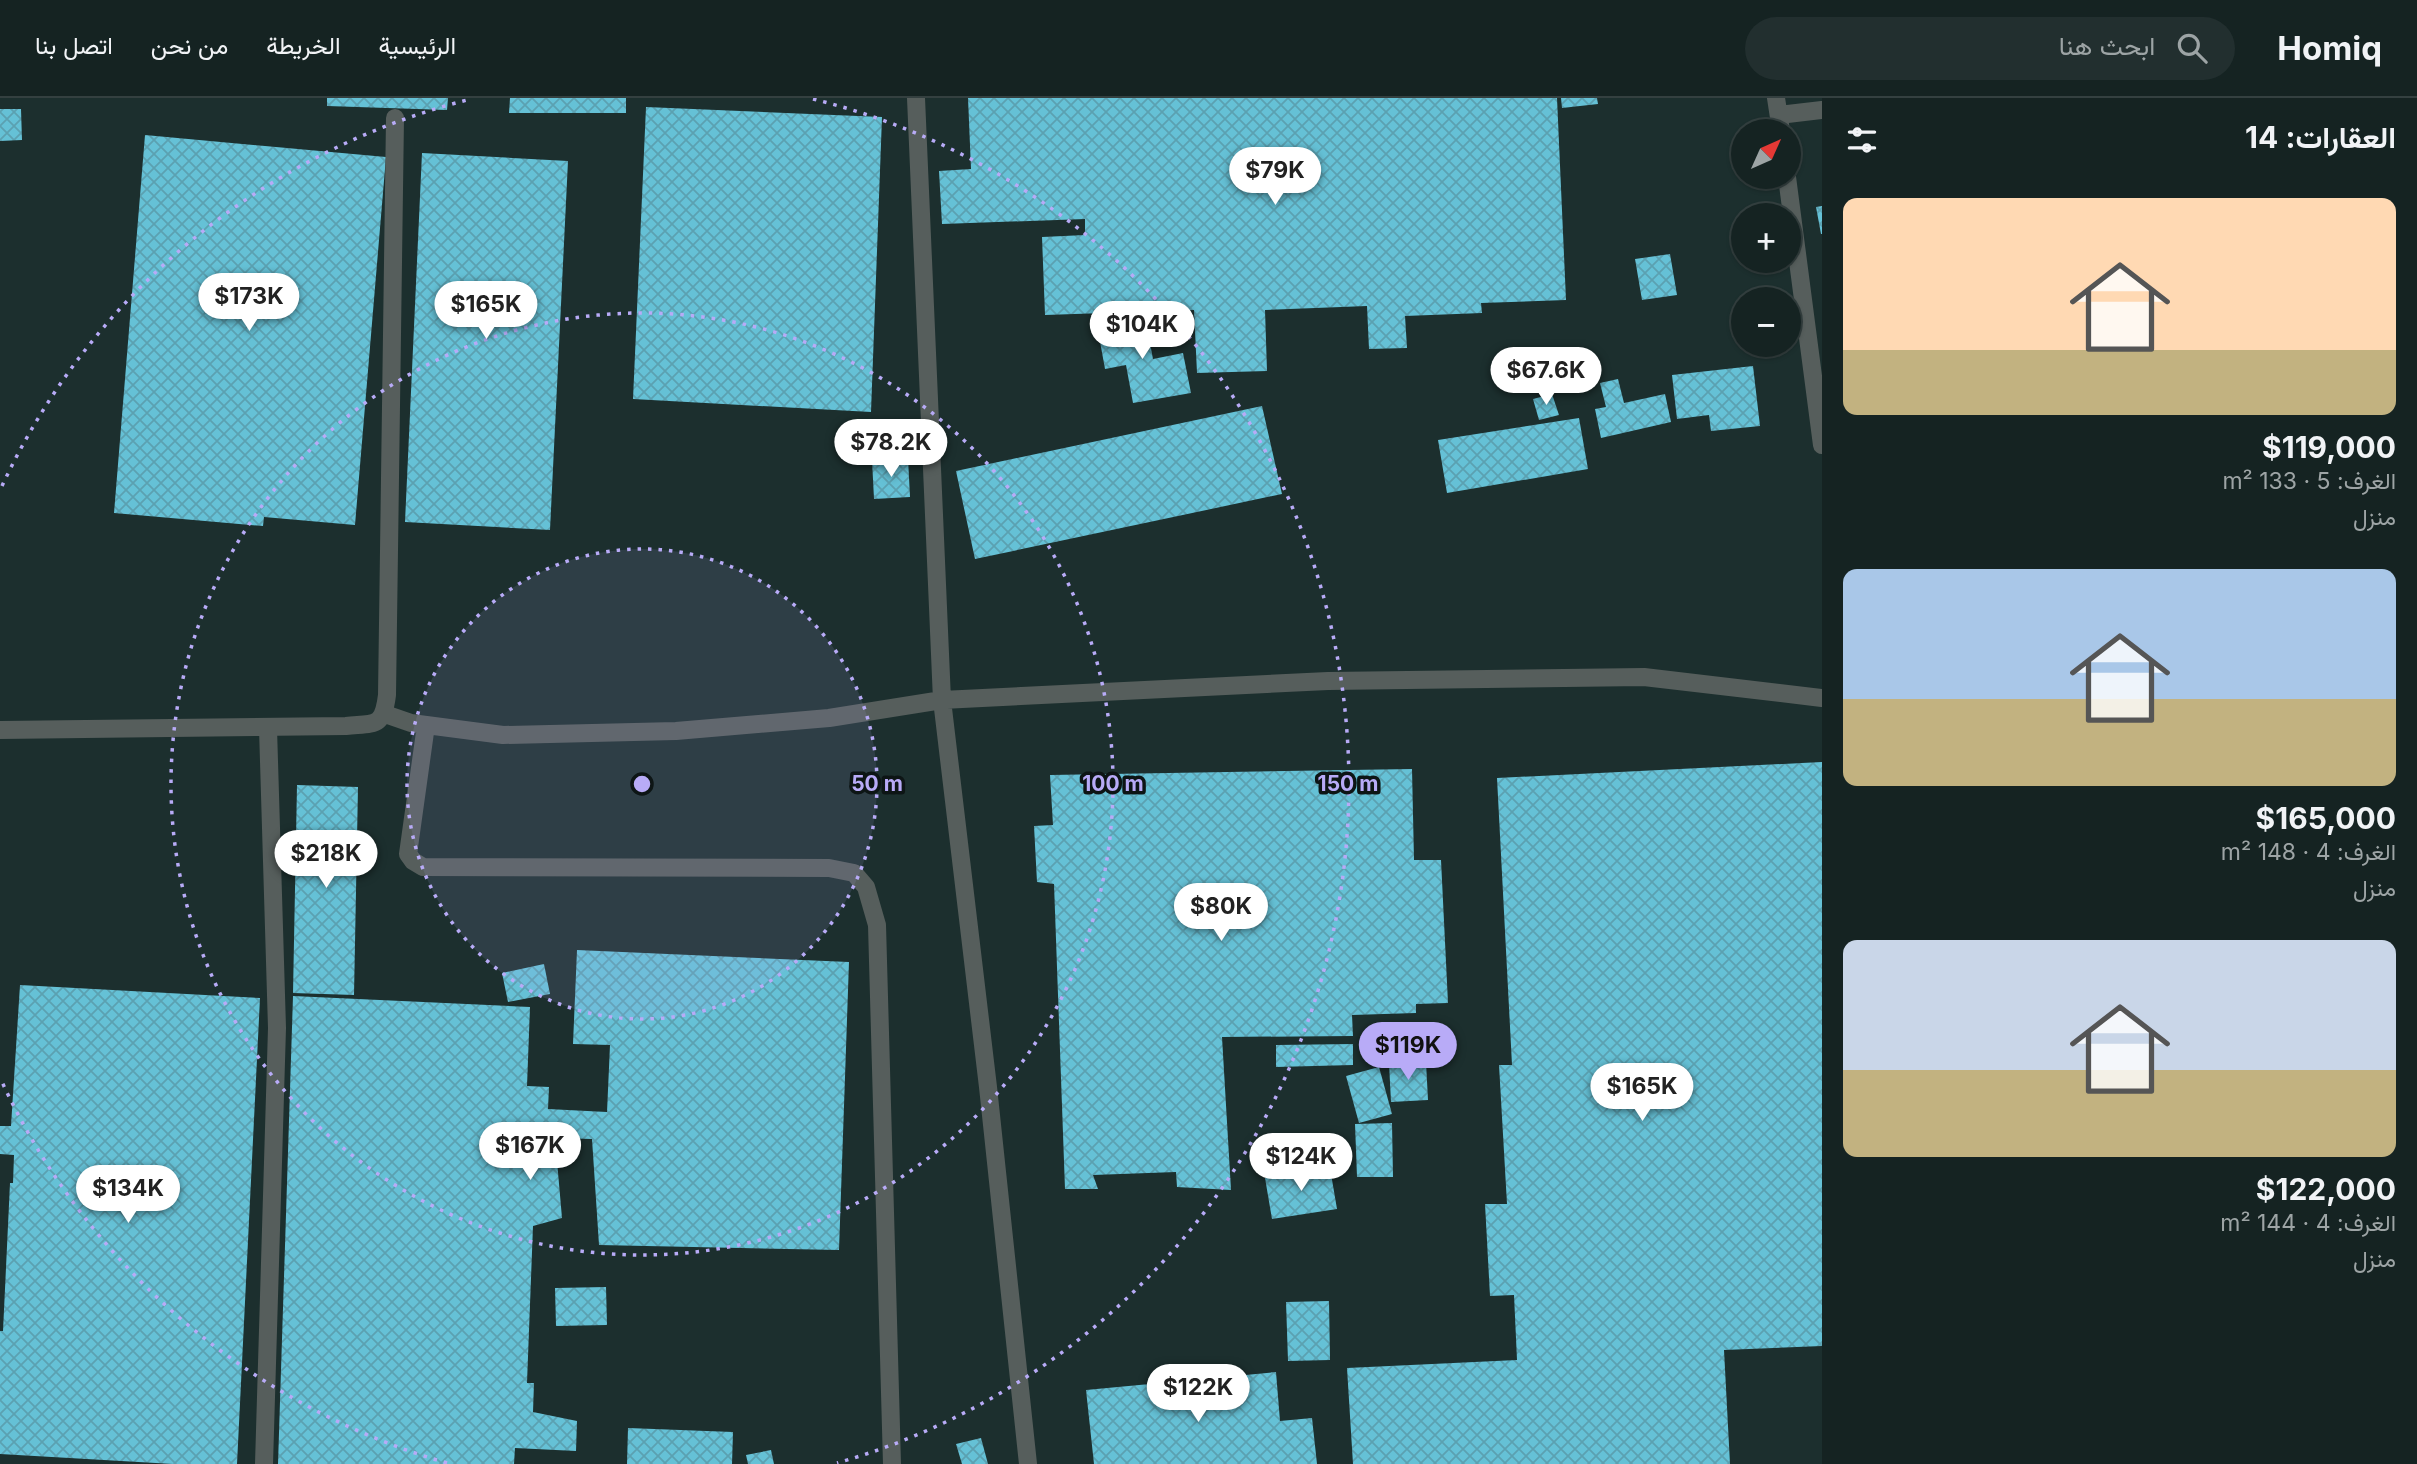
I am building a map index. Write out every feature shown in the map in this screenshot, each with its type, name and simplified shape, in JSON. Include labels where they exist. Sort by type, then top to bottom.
[{"type":"lane","points":[[916,98],[942,700],[988,1087],[1028,1464]]},
{"type":"lane","points":[[1779,115],[1822,110]]},
{"type":"lane","points":[[0,730],[268,728],[366,724],[376,723],[385,714],[395,118]]},
{"type":"lane","points":[[1789,189],[1822,445]]},
{"type":"lane","points":[[385,714],[411,723],[503,735],[676,731],[829,718],[942,700],[1328,681],[1644,677],[1822,698]]},
{"type":"lane","points":[[426,725],[408,853],[413,861],[424,867],[829,868],[855,873],[866,887],[877,925],[892,1464]]},
{"type":"lane","points":[[264,1464],[277,1028],[268,728]]},
{"type":"building","points":[[327,98],[448,98],[447,110],[327,106]]},
{"type":"building","points":[[510,98],[626,98],[626,113],[509,113]]},
{"type":"building","points":[[968,98],[1557,98],[1566,300],[1481,303],[1482,313],[1405,316],[1407,348],[1369,349],[1367,306],[1265,310],[1267,371],[1197,373],[1194,310],[1045,315],[1042,237],[1085,235],[1085,219],[942,224],[939,171],[971,169]]},
{"type":"building","points":[[1561,98],[1597,98],[1598,104],[1562,108]]},
{"type":"building","points":[[646,107],[882,117],[871,412],[633,399]]},
{"type":"building","points":[[0,109],[21,109],[22,140],[0,141]]},
{"type":"building","points":[[145,135],[386,157],[355,525],[264,517],[263,526],[114,513]]},
{"type":"building","points":[[422,153],[568,161],[550,530],[405,522]]},
{"type":"building","points":[[1822,206],[1822,234],[1821,234],[1816,207]]},
{"type":"building","points":[[1670,254],[1677,295],[1642,300],[1635,259]]},
{"type":"building","points":[[1145,317],[1153,359],[1183,353],[1191,393],[1133,403],[1126,365],[1105,369],[1097,325]]},
{"type":"building","points":[[1753,366],[1760,426],[1711,431],[1709,415],[1677,419],[1672,375]]},
{"type":"building","points":[[1618,379],[1624,403],[1665,394],[1671,422],[1601,438],[1595,409],[1606,407],[1600,383]]},
{"type":"building","points":[[1552,394],[1559,415],[1539,420],[1533,399]]},
{"type":"building","points":[[1262,406],[1282,494],[975,559],[956,471]]},
{"type":"building","points":[[1579,418],[1588,469],[1447,493],[1438,440]]},
{"type":"building","points":[[908,458],[910,497],[874,499],[872,460]]},
{"type":"building","points":[[1822,762],[1822,1346],[1724,1350],[1730,1464],[1353,1464],[1347,1368],[1517,1360],[1514,1295],[1490,1296],[1485,1204],[1507,1204],[1499,1065],[1512,1065],[1497,778]]},
{"type":"building","points":[[1412,769],[1414,860],[1441,860],[1448,1003],[1416,1004],[1416,1013],[1352,1015],[1353,1036],[1222,1037],[1231,1190],[1177,1187],[1176,1172],[1093,1175],[1098,1189],[1065,1189],[1054,884],[1037,882],[1034,826],[1053,825],[1050,775]]},
{"type":"building","points":[[297,785],[358,787],[354,995],[293,993]]},
{"type":"building","points":[[577,950],[849,962],[839,1250],[599,1245],[592,1139],[555,1138],[562,1218],[533,1226],[527,1383],[534,1383],[533,1412],[577,1421],[576,1451],[515,1448],[514,1464],[278,1464],[293,996],[530,1007],[527,1086],[549,1087],[548,1109],[607,1112],[610,1045],[573,1044]]},
{"type":"building","points":[[544,964],[550,994],[508,1002],[502,973]]},
{"type":"building","points":[[20,985],[260,998],[237,1464],[173,1464],[0,1454],[0,1331],[3,1331],[10,1183],[13,1183],[14,1155],[0,1154],[0,1126],[11,1126]]},
{"type":"building","points":[[1353,1044],[1353,1065],[1276,1067],[1276,1045]]},
{"type":"building","points":[[1426,1062],[1428,1100],[1391,1102],[1389,1063]]},
{"type":"building","points":[[1379,1067],[1392,1114],[1359,1123],[1346,1076]]},
{"type":"building","points":[[1392,1123],[1393,1177],[1357,1177],[1355,1124]]},
{"type":"building","points":[[1330,1168],[1337,1209],[1272,1219],[1265,1178]]},
{"type":"building","points":[[606,1287],[607,1325],[556,1326],[555,1288]]},
{"type":"building","points":[[1329,1301],[1330,1360],[1288,1361],[1286,1302]]},
{"type":"building","points":[[1276,1372],[1280,1421],[1312,1418],[1317,1464],[1094,1464],[1086,1390]]},
{"type":"building","points":[[628,1428],[733,1432],[732,1464],[627,1464]]},
{"type":"building","points":[[981,1438],[988,1464],[962,1464],[956,1444]]},
{"type":"building","points":[[771,1450],[774,1464],[748,1464],[746,1455]]}]
